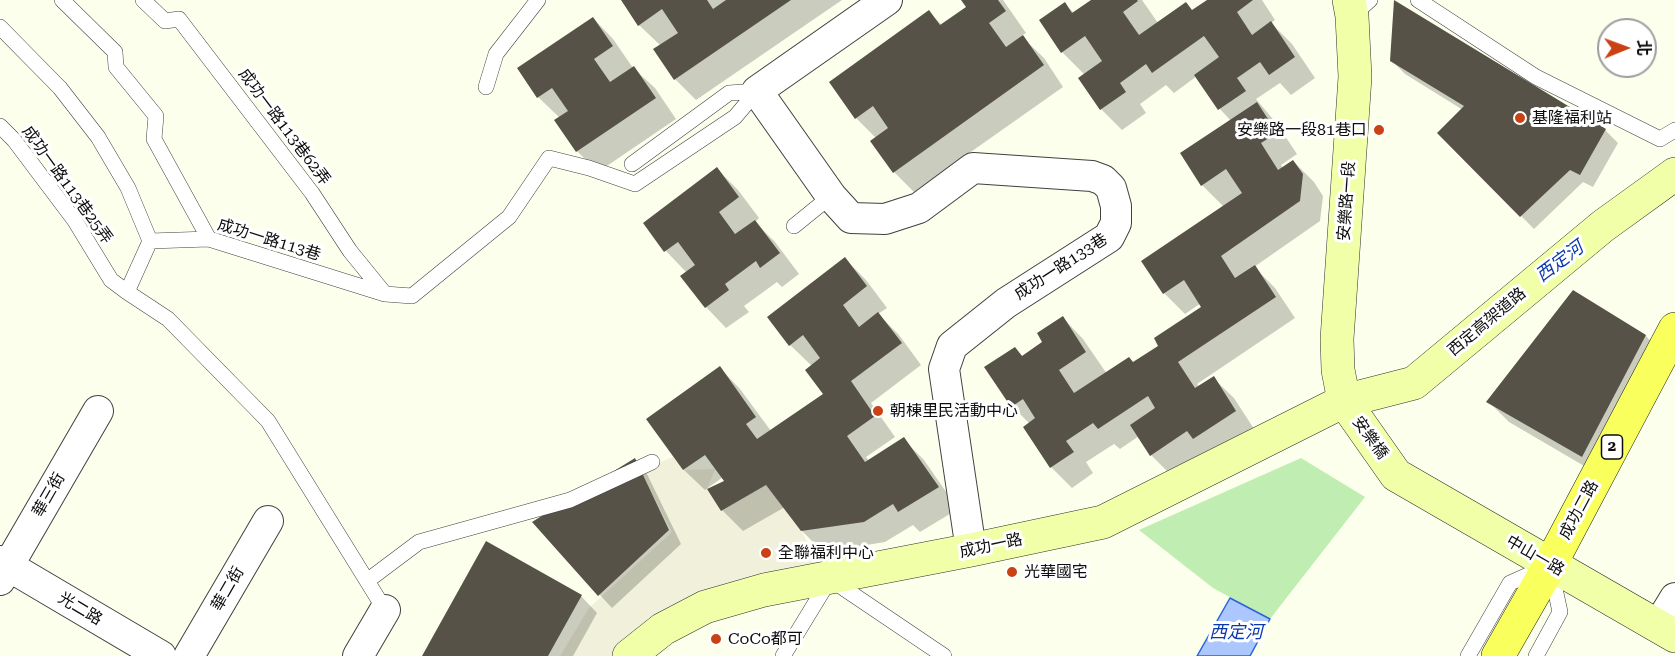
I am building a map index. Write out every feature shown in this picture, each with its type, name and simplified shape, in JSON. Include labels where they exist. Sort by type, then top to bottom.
[{"type":"main road","name":"成功二路","points":[[1550,565],[1675,329]]},
{"type":"main road","name":"2","points":[[1497,656],[1550,565]]},
{"type":"street","points":[[757,91],[886,0]]},
{"type":"street","name":"安樂路一段","points":[[1347,406],[1338,370],[1337,339],[1355,77],[1357,5]]},
{"type":"street","name":"成功一路133巷","points":[[757,91],[831,196],[851,218],[885,219],[919,208],[973,168],[1092,176],[1103,180],[1111,189],[1117,215],[1114,230],[1109,237],[1006,303],[952,346],[944,369],[971,550]]},
{"type":"street","name":"西定高架道路","points":[[1347,406],[1414,383],[1603,226],[1675,174]]},
{"type":"street","name":"安樂橋","points":[[1347,406],[1396,475]]},
{"type":"street","name":"成功一路","points":[[629,656],[663,629],[705,607],[764,590],[830,579],[1103,522],[1347,406]]},
{"type":"street","name":"華三街","points":[[3,569],[98,411]]},
{"type":"street","name":"中山一路","points":[[1396,475],[1666,631]]},
{"type":"street","name":"華二街","points":[[189,656],[268,521]]},
{"type":"street","name":"光二路","points":[[3,569],[160,656]]},
{"type":"street","points":[[1666,631],[1675,598]]},
{"type":"street","points":[[358,656],[385,610]]},
{"type":"lane","points":[[62,0],[115,52],[116,67],[156,116],[154,139],[208,239]]},
{"type":"lane","name":"成功一路113巷62弄","points":[[143,0],[165,21],[179,20],[312,193],[350,251],[385,294]]},
{"type":"lane","points":[[486,87],[496,54],[538,0]]},
{"type":"lane","points":[[1418,0],[1536,77],[1660,139],[1675,130]]},
{"type":"lane","points":[[0,27],[60,88],[98,137],[129,188],[150,241],[128,292],[168,320],[268,421],[385,610]]},
{"type":"lane","points":[[632,164],[729,93],[757,91]]},
{"type":"lane","name":"成功一路113巷","points":[[150,241],[208,239],[385,294],[412,296],[509,217],[549,158],[589,168],[635,184],[735,117],[757,91]]},
{"type":"lane","name":"成功一路113巷25弄","points":[[0,126],[14,140],[75,221],[111,280],[128,292]]},
{"type":"lane","points":[[794,226],[831,196]]},
{"type":"lane","points":[[367,581],[419,542],[570,500],[652,462]]},
{"type":"lane","points":[[1468,656],[1510,584],[1550,565],[1560,612],[1536,656]]},
{"type":"lane","points":[[783,656],[830,579],[923,651],[944,656]]},
{"type":"green space","points":[[1301,458],[1365,497],[1270,619],[1213,588],[1139,530]]},
{"type":"shaded area","points":[[673,457],[683,470],[715,469],[707,489],[721,511],[766,485],[801,531],[830,579],[734,598],[629,656],[560,656],[589,608],[672,532],[640,470]]},
{"type":"water","name":"西定河","points":[[1230,598],[1270,619],[1250,656],[1197,656]]},
{"type":"building","points":[[621,0],[707,0],[713,9],[726,0],[791,0],[674,80],[653,49],[678,33],[662,9],[638,26]]},
{"type":"building","points":[[961,0],[998,0],[1006,11],[989,23],[1006,47],[1023,35],[1044,65],[893,173],[870,141],[888,128],[873,106],[855,119],[829,82],[929,10],[940,25],[966,7]]},
{"type":"building","points":[[1091,0],[1137,0],[1123,12],[1139,35],[1186,2],[1192,10],[1207,0],[1253,0],[1237,12],[1252,35],[1271,21],[1295,57],[1269,75],[1260,62],[1237,78],[1246,91],[1218,110],[1194,75],[1219,57],[1204,36],[1152,73],[1146,64],[1120,83],[1126,92],[1100,110],[1078,78],[1102,61],[1085,36],[1061,53],[1039,20],[1065,2],[1072,13]]},
{"type":"building","name":"基隆福利站","points":[[1394,0],[1606,129],[1580,175],[1570,170],[1520,217],[1437,133],[1464,106],[1390,61]]},
{"type":"building","points":[[593,17],[613,46],[594,59],[610,82],[634,66],[656,98],[576,152],[554,120],[568,111],[552,88],[537,98],[517,68]]},
{"type":"building","points":[[1257,102],[1277,133],[1261,143],[1278,170],[1293,160],[1303,174],[1300,201],[1221,256],[1235,278],[1255,265],[1276,297],[1178,362],[1195,388],[1214,376],[1236,411],[1193,439],[1187,431],[1150,456],[1130,425],[1155,408],[1148,396],[1098,429],[1093,423],[1066,441],[1074,452],[1050,468],[1023,427],[1035,418],[1023,399],[1011,407],[984,367],[1015,347],[1022,356],[1042,342],[1037,333],[1063,316],[1086,352],[1059,370],[1074,393],[1129,357],[1133,362],[1158,346],[1154,338],[1201,307],[1184,280],[1163,294],[1141,261],[1242,193],[1226,169],[1201,186],[1180,153]]},
{"type":"building","points":[[717,167],[739,197],[719,212],[735,234],[755,220],[780,253],[760,268],[756,261],[725,284],[729,290],[705,308],[680,276],[695,265],[678,242],[664,252],[643,223]]},
{"type":"building","points":[[845,257],[867,286],[843,305],[859,327],[878,312],[902,343],[851,381],[875,416],[847,436],[865,462],[904,437],[939,487],[898,512],[893,504],[864,522],[801,531],[766,485],[721,511],[707,489],[724,481],[705,455],[683,470],[646,419],[720,366],[756,417],[746,424],[757,439],[823,394],[805,370],[820,358],[803,335],[789,346],[767,317]]},
{"type":"building","points":[[1573,290],[1646,335],[1582,457],[1486,402]]},
{"type":"building","points":[[635,458],[669,530],[598,596],[532,522]]},
{"type":"building","points":[[486,541],[582,595],[548,656],[422,656]]},
{"type":"place","name":"基隆福利站","points":[[1520,118]]},
{"type":"place","name":"安樂路一段81巷口","points":[[1379,130]]},
{"type":"place","name":"朝棟里民活動中心","points":[[878,411]]},
{"type":"place","name":"全聯福利中心","points":[[766,553]]},
{"type":"place","name":"光華國宅","points":[[1012,572]]},
{"type":"place","name":"CoCo都可","points":[[716,639]]}]
